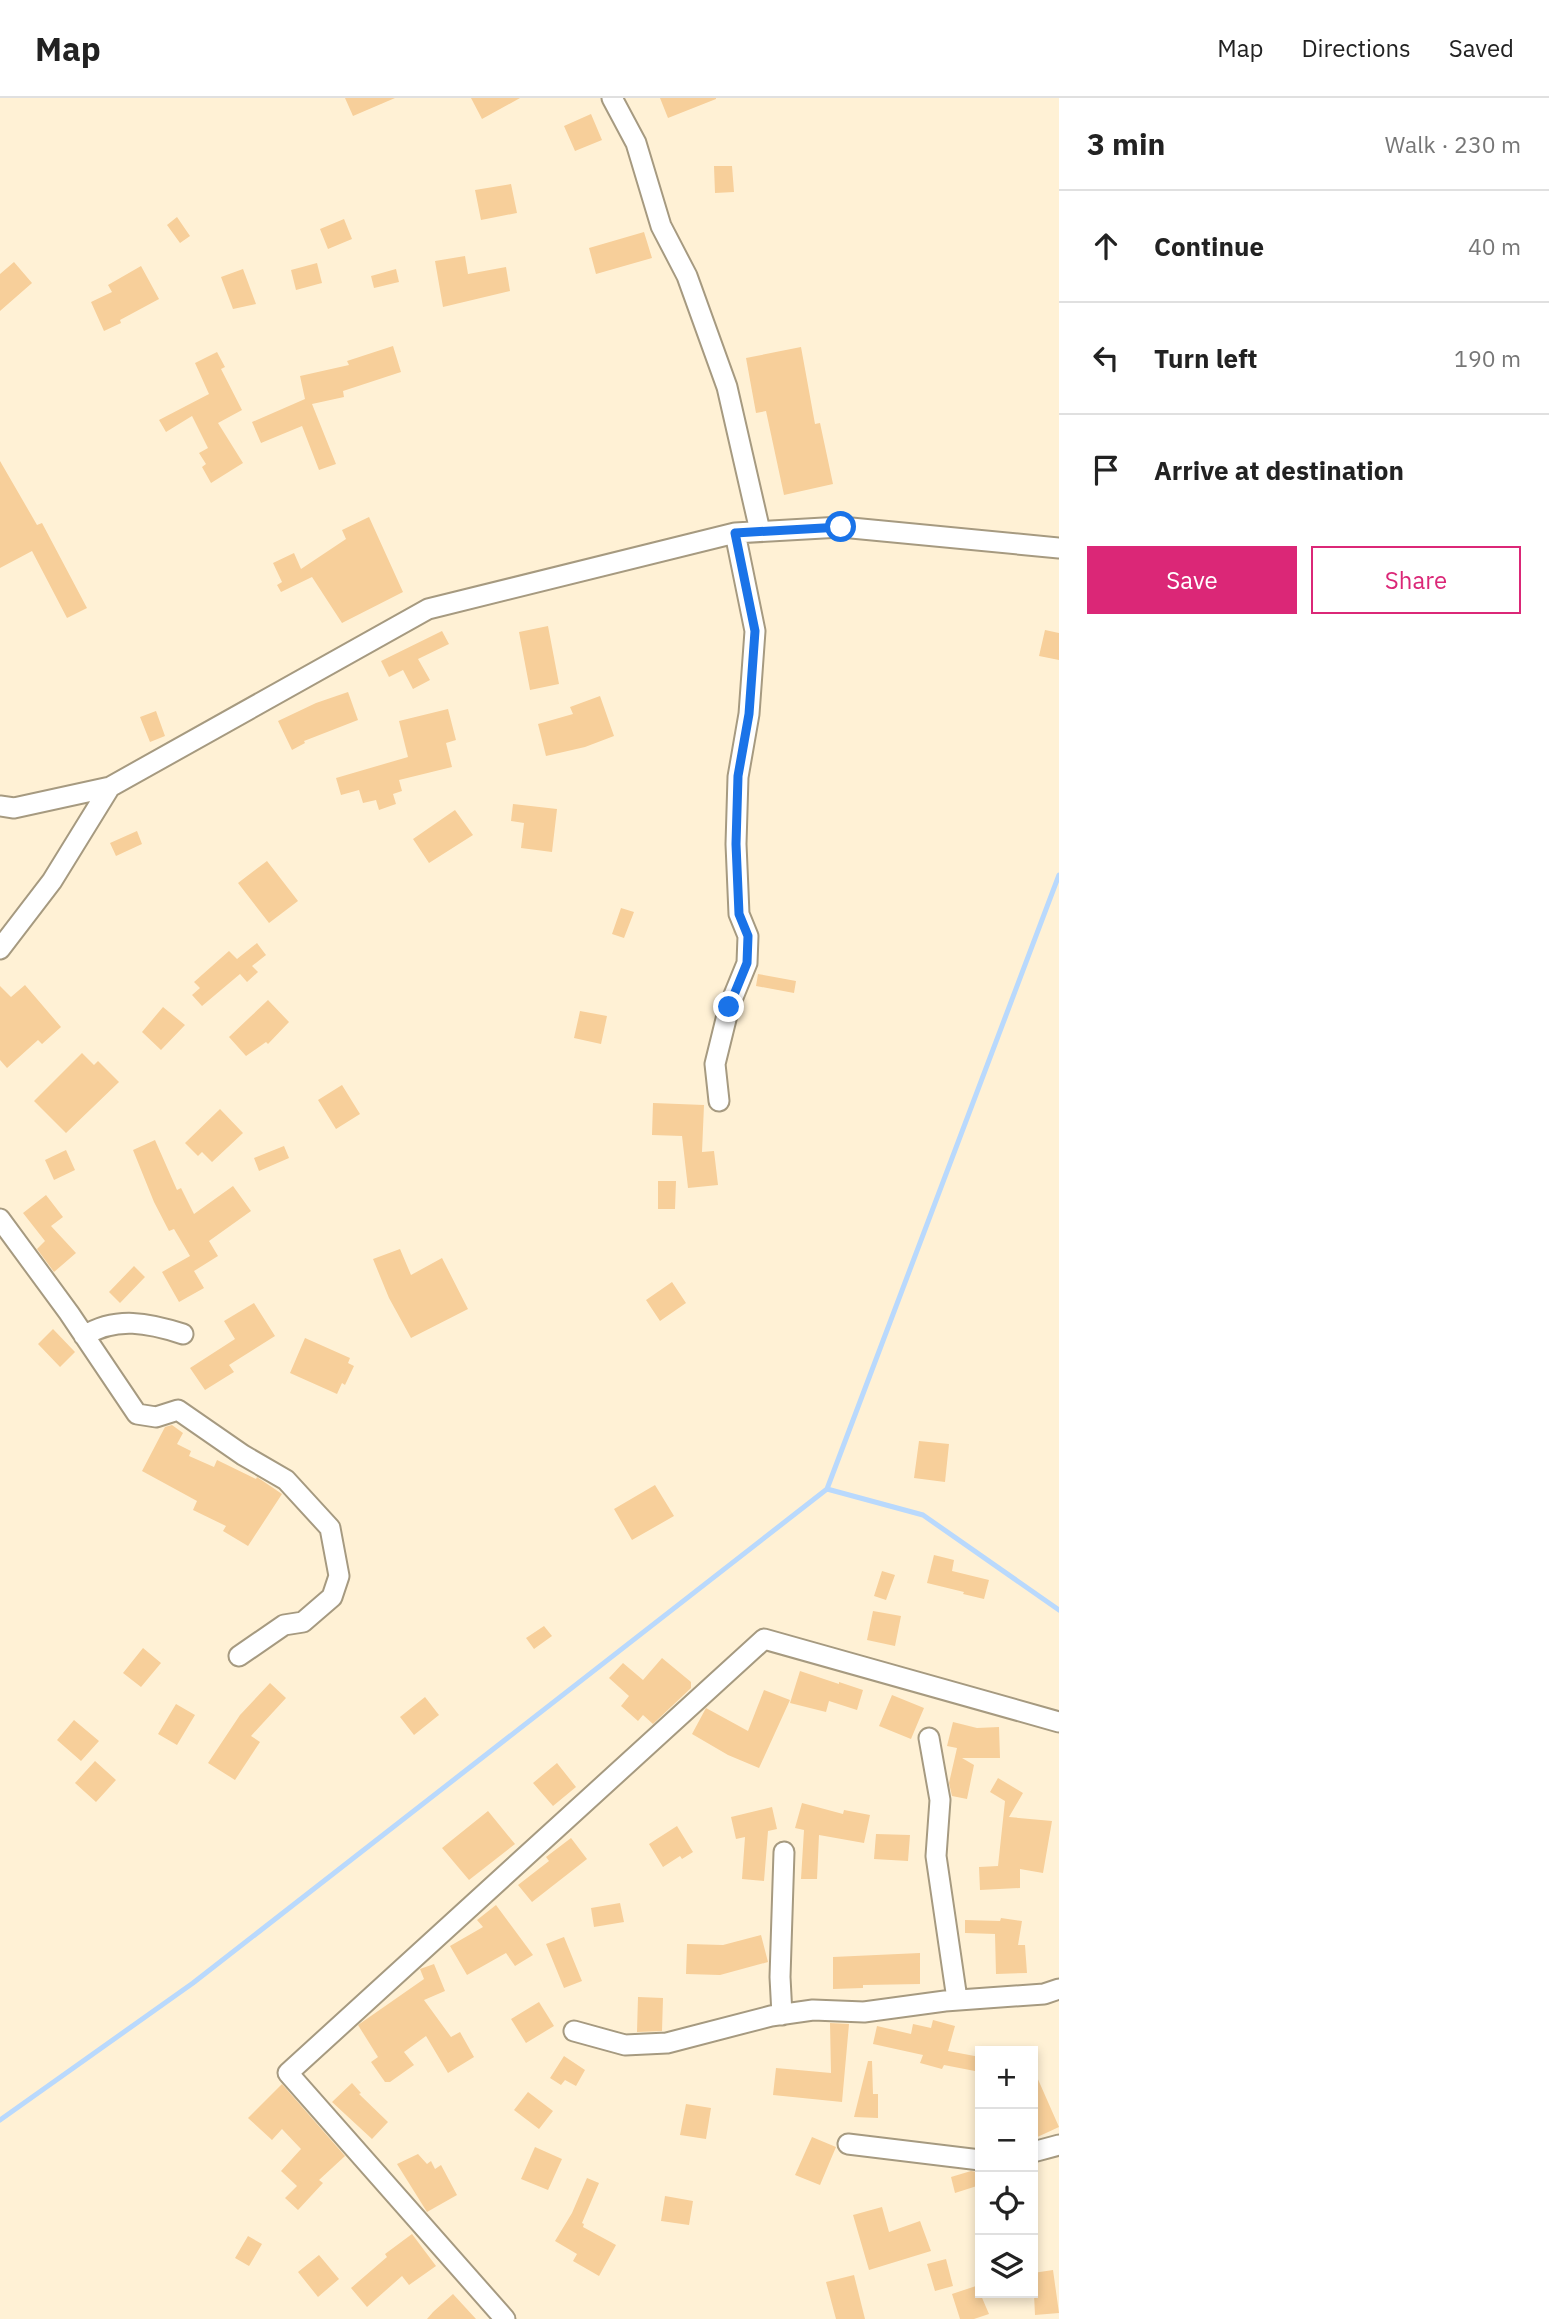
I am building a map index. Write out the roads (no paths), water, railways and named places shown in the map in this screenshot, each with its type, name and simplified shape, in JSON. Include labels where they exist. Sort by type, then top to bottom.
[{"type":"street","points":[[612,98],[636,143],[661,226],[687,276],[727,387],[760,531]]},
{"type":"street","points":[[0,806],[14,808],[110,787],[428,609],[735,533],[841,527],[1059,548]]},
{"type":"street","points":[[719,1101],[715,1064],[729,1007],[747,963],[748,936],[739,914],[736,844],[738,776],[749,714],[755,631],[735,533]]},
{"type":"street","points":[[0,949],[52,881],[110,787]]},
{"type":"street","points":[[0,1219],[137,1414],[156,1418],[178,1410],[243,1455],[286,1480],[330,1528],[339,1576],[332,1597],[303,1622],[285,1625],[239,1656]]},
{"type":"street","points":[[84,1336],[94,1329],[116,1322],[152,1325],[183,1334]]},
{"type":"street","points":[[505,2319],[288,2073],[764,1639],[1059,1722]]},
{"type":"street","points":[[929,1738],[940,1800],[936,1856],[957,2000]]},
{"type":"street","points":[[782,2015],[780,1977],[784,1852]]},
{"type":"street","points":[[574,2031],[625,2045],[667,2042],[813,2010],[864,2012],[957,2000],[1044,1993],[1059,1989]]},
{"type":"street","points":[[848,2144],[975,2159]]},
{"type":"street","points":[[1038,2151],[1059,2145]]},
{"type":"waterway","points":[[0,2120],[193,1983],[827,1489],[1059,875]]},
{"type":"waterway","points":[[827,1489],[923,1515],[1059,1610]]}]
